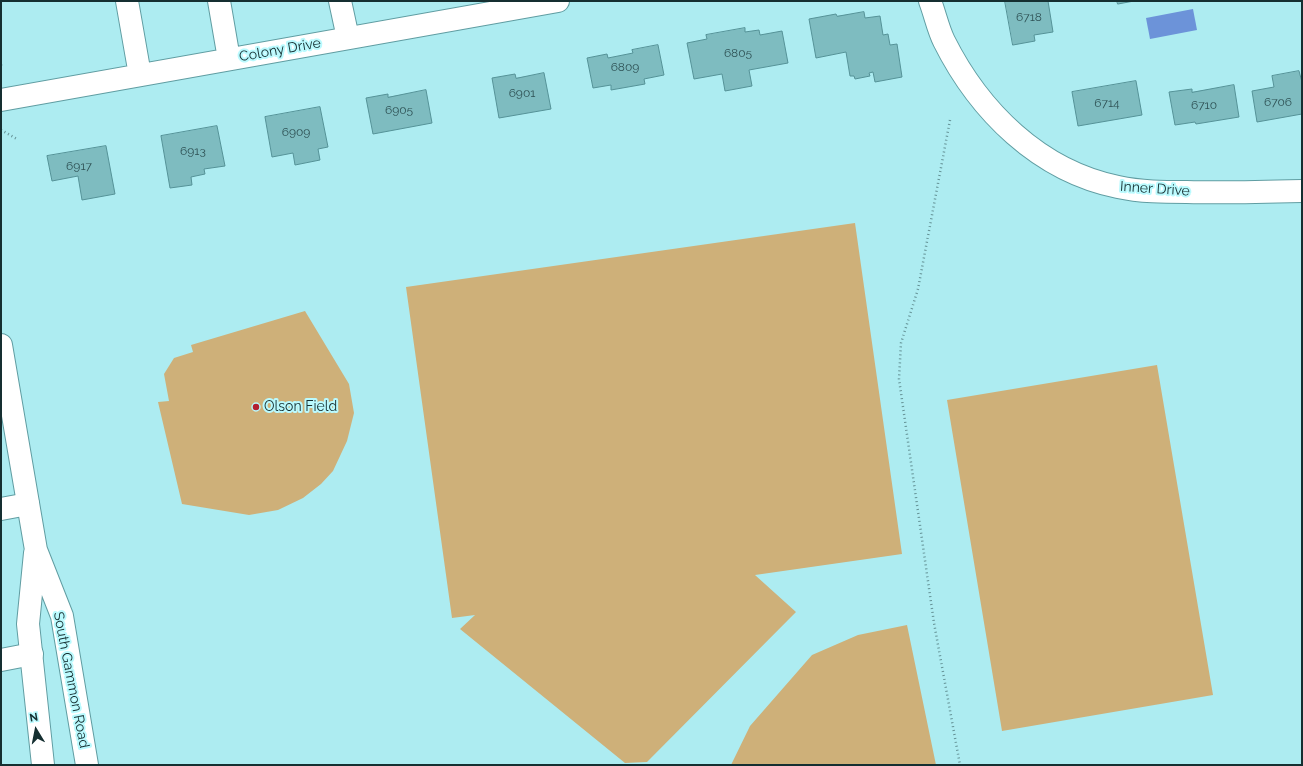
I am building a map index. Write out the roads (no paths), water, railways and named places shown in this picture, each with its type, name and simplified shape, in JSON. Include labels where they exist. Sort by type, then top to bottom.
[{"type":"street","points":[[127,1],[140,75]]},
{"type":"street","points":[[219,1],[229,60]]},
{"type":"street","points":[[340,1],[348,38]]},
{"type":"street","name":"Colony Drive","points":[[1,100],[558,1]]},
{"type":"street","name":"Inner Drive","points":[[930,1],[944,40],[970,86],[991,113],[1024,143],[1056,164],[1088,179],[1118,188],[1152,192],[1302,191]]},
{"type":"street","points":[[1,345],[36,550],[28,624],[43,765]]},
{"type":"street","points":[[1,509],[28,504]]},
{"type":"street","name":"South Gammon Road","points":[[36,550],[62,616],[87,765]]},
{"type":"street","points":[[1,660],[32,654]]},
{"type":"water","points":[[1193,9],[1197,30],[1150,39],[1146,18]]},
{"type":"place","name":"Olson Field","points":[[256,407]]}]
